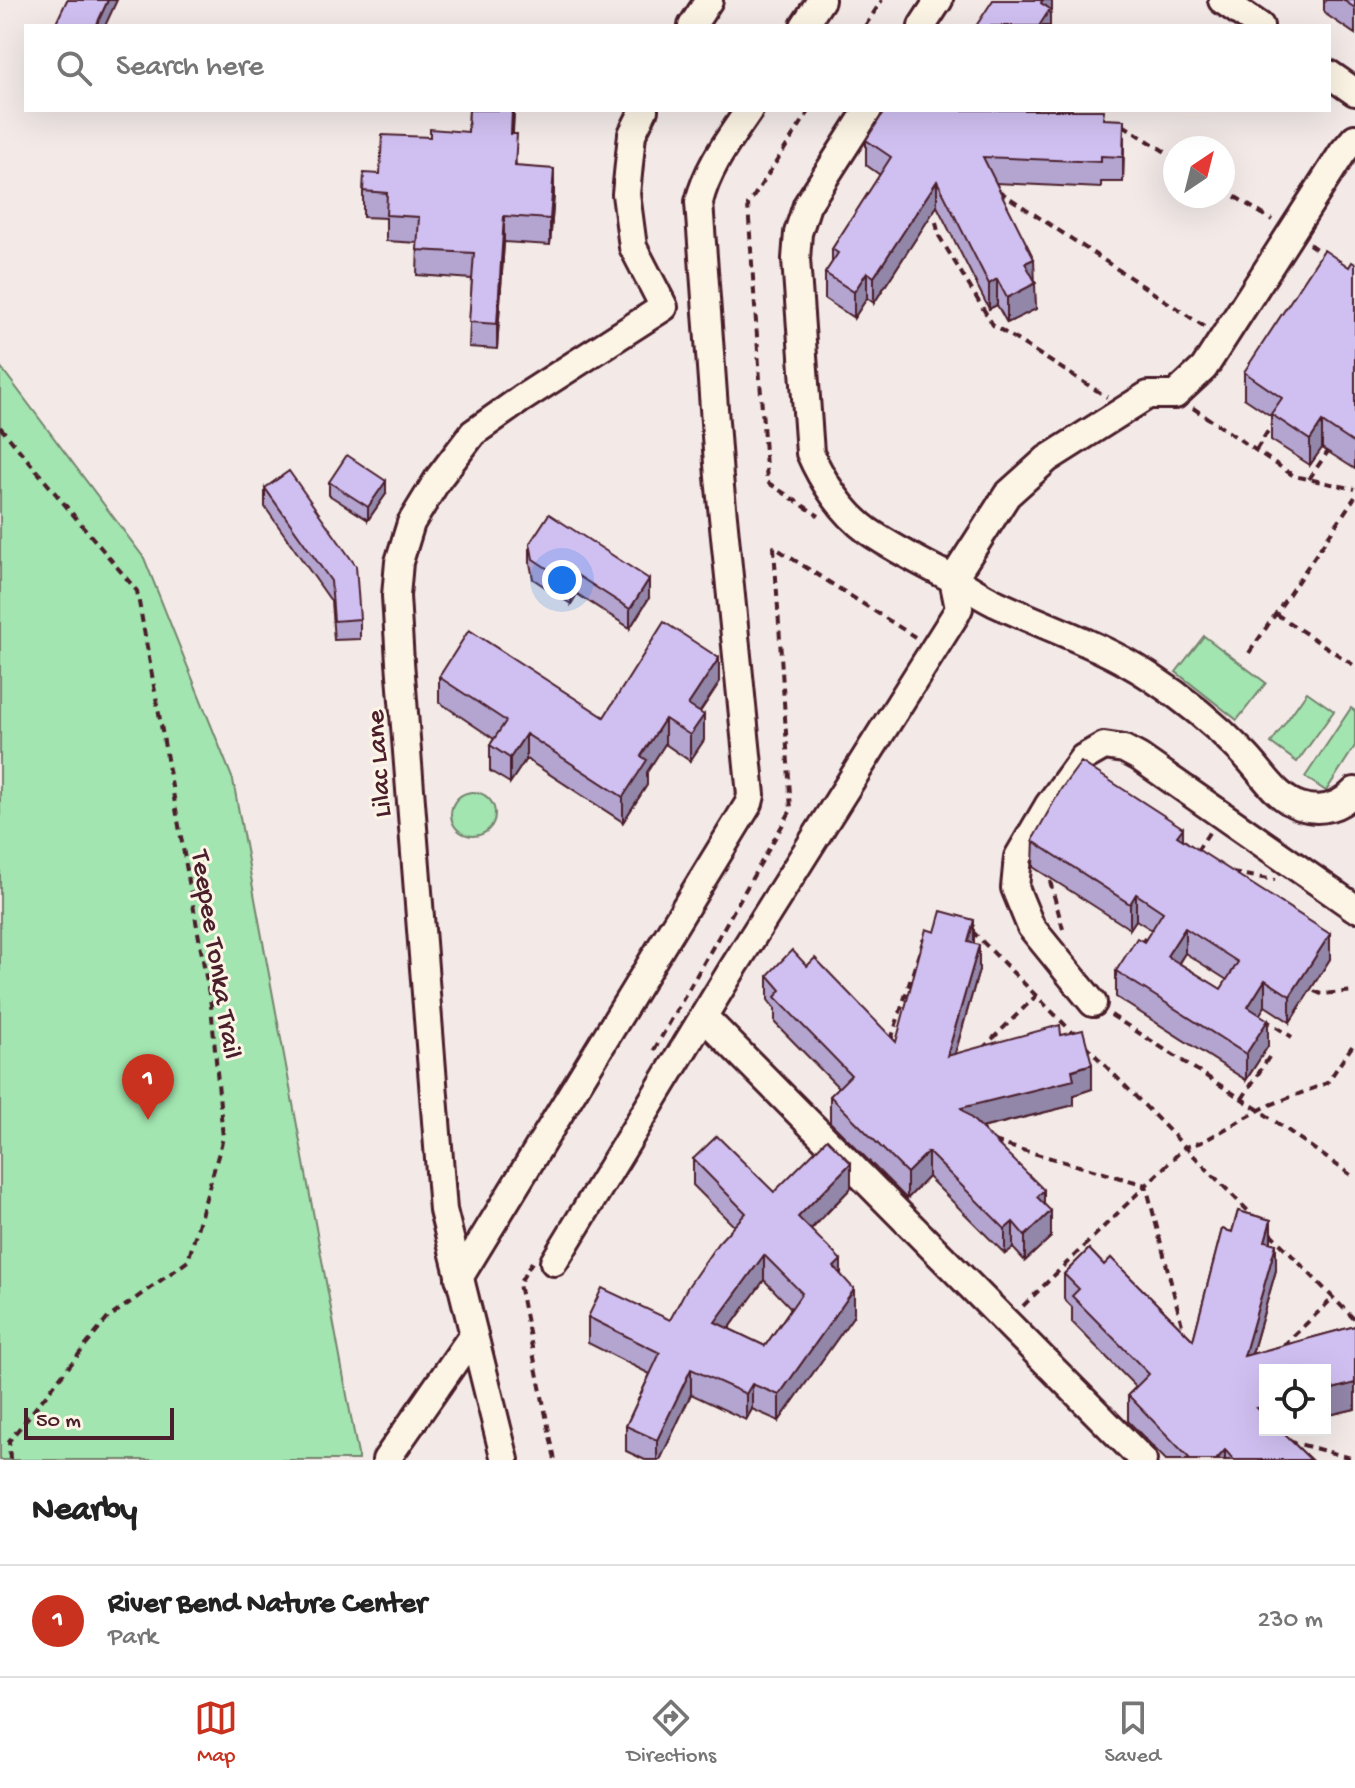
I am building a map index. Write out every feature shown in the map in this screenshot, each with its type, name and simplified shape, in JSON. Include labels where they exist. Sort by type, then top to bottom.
[{"type":"street","points":[[693,24],[709,0]]},
{"type":"street","points":[[805,24],[821,0]]},
{"type":"street","points":[[923,24],[939,0]]},
{"type":"street","points":[[1222,0],[1257,24]]},
{"type":"street","points":[[1331,75],[1355,92]]},
{"type":"street","name":"Lilac Lane","points":[[505,1460],[443,1210],[400,662],[396,596],[399,562],[411,523],[438,479],[473,433],[664,307],[633,247],[626,194],[632,134],[643,112]]},
{"type":"street","points":[[459,1278],[749,803],[751,795],[719,477],[699,202],[711,167],[748,112]]},
{"type":"street","points":[[867,112],[807,205],[798,233],[796,259],[810,453],[825,482],[851,516],[879,537],[991,602],[1109,653],[1150,676],[1198,712],[1243,752],[1280,796],[1299,806],[1321,810],[1337,806],[1355,791]]},
{"type":"street","points":[[544,1259],[704,1017],[959,608],[953,579],[1007,495],[1047,459],[1148,395],[1175,395],[1204,368],[1355,138]]},
{"type":"street","points":[[1093,1003],[1031,927],[1015,888],[1018,857],[1048,806],[1083,758],[1104,746],[1124,749],[1139,757],[1355,908]]},
{"type":"street","points":[[704,1017],[1143,1460]]},
{"type":"street","points":[[386,1460],[473,1335]]},
{"type":"path","points":[[866,24],[882,0]]},
{"type":"path","points":[[1121,124],[1163,150]]},
{"type":"path","points":[[997,190],[1223,339]]},
{"type":"path","points":[[1235,197],[1330,258]]},
{"type":"path","points":[[936,222],[939,236],[993,325],[1125,409]]},
{"type":"path","points":[[1175,395],[1294,476],[1355,489]]},
{"type":"path","points":[[1256,450],[1279,414]]},
{"type":"path","name":"Teepee Tonka Trail","points":[[0,427],[137,591],[211,1005],[223,1138],[188,1261],[108,1318],[9,1441],[10,1460]]},
{"type":"path","points":[[1309,479],[1330,448]]},
{"type":"path","points":[[1249,653],[1355,497]]},
{"type":"path","points":[[651,1054],[791,810],[774,547],[934,648]]},
{"type":"path","points":[[1276,614],[1355,666]]},
{"type":"path","points":[[1190,861],[1221,814]]},
{"type":"path","points":[[1224,872],[1284,882]]},
{"type":"path","points":[[1050,881],[1066,939]]},
{"type":"path","points":[[971,930],[1259,1222]]},
{"type":"path","points":[[1141,945],[1148,933]]},
{"type":"path","points":[[892,1050],[890,1042],[926,935]]},
{"type":"path","points":[[1314,991],[1321,994],[1355,991]]},
{"type":"path","points":[[982,1049],[1036,995]]},
{"type":"path","points":[[1093,1003],[1259,1110],[1355,1178]]},
{"type":"path","points":[[1261,1017],[1292,1037]]},
{"type":"path","points":[[1007,1322],[1185,1147],[1202,1142],[1259,1110],[1327,1083],[1355,1042]]},
{"type":"path","points":[[1242,1099],[1271,1054]]},
{"type":"path","points":[[993,1142],[1146,1185]]},
{"type":"path","points":[[1146,1185],[1186,1339]]},
{"type":"path","points":[[1270,1233],[1355,1320]]},
{"type":"path","points":[[544,1259],[519,1284],[555,1460]]},
{"type":"path","points":[[1279,1349],[1333,1298]]},
{"type":"path","points":[[1284,1440],[1355,1459]]},
{"type":"green space","points":[[0,366],[144,558],[233,780],[359,1460],[0,1460]]},
{"type":"green space","points":[[1204,636],[1266,683],[1237,720],[1176,672]]},
{"type":"green space","points":[[1307,692],[1334,711],[1297,762],[1271,743]]},
{"type":"green space","points":[[1351,708],[1355,711],[1355,746],[1326,791],[1305,777]]},
{"type":"green space","points":[[473,792],[488,799],[495,814],[488,829],[473,836],[458,829],[451,814],[458,799]]},
{"type":"building","points":[[67,0],[108,0],[97,24],[55,24]]},
{"type":"building","points":[[993,0],[1042,0],[1041,3],[1050,9],[1040,24],[977,24]]},
{"type":"building","points":[[1343,0],[1355,0],[1355,8]]},
{"type":"building","points":[[469,112],[512,112],[511,134],[517,134],[515,166],[554,169],[550,219],[504,216],[497,324],[469,322],[474,253],[417,250],[419,217],[386,215],[387,193],[363,191],[364,173],[380,174],[382,135],[430,137],[430,129],[468,132]]},
{"type":"building","points":[[884,112],[1104,112],[1103,119],[1124,120],[1123,157],[1101,156],[1101,162],[983,157],[1034,259],[1025,263],[1036,283],[1007,298],[997,279],[989,284],[937,181],[874,277],[867,272],[854,292],[825,273],[838,253],[832,249],[891,157],[866,140]]},
{"type":"building","points":[[1324,250],[1349,267],[1352,262],[1355,264],[1355,444],[1322,422],[1310,440],[1271,414],[1282,398],[1244,372]]},
{"type":"building","points":[[347,455],[386,481],[368,507],[329,482]]},
{"type":"building","points":[[289,471],[356,566],[360,619],[334,621],[331,581],[265,488]]},
{"type":"building","points":[[549,514],[649,579],[630,609],[577,575],[571,584],[533,559],[530,543]]},
{"type":"building","points":[[664,622],[719,658],[688,705],[704,715],[690,735],[665,719],[641,756],[647,760],[623,797],[526,734],[510,758],[490,745],[506,721],[439,677],[469,630],[604,717]]},
{"type":"building","points":[[1081,762],[1183,828],[1177,836],[1330,934],[1290,996],[1265,980],[1248,1007],[1268,1020],[1246,1054],[1116,971],[1137,938],[1144,942],[1163,912],[1136,894],[1130,904],[1033,841],[1061,789]],"holes":[[[1185,928],[1238,962],[1221,989],[1167,956]]]},
{"type":"building","points":[[941,911],[974,920],[968,942],[979,945],[947,1056],[1060,1025],[1061,1035],[1083,1030],[1092,1064],[1072,1070],[1074,1080],[961,1108],[1044,1190],[1037,1197],[1051,1211],[1025,1236],[1013,1222],[1005,1229],[928,1152],[907,1173],[830,1096],[851,1075],[775,997],[781,990],[768,975],[792,950],[807,966],[815,958],[896,1042],[926,929],[935,932]]},
{"type":"building","points":[[717,1136],[774,1192],[827,1139],[851,1163],[798,1217],[841,1260],[834,1267],[854,1289],[779,1395],[752,1384],[746,1394],[691,1369],[657,1440],[626,1426],[660,1353],[588,1317],[602,1288],[670,1320],[687,1288],[718,1243],[746,1213],[693,1159]],"holes":[[[764,1255],[802,1293],[765,1346],[715,1322]]]},
{"type":"building","points":[[1238,1211],[1271,1220],[1265,1241],[1276,1244],[1244,1356],[1355,1326],[1355,1383],[1331,1389],[1331,1364],[1259,1364],[1259,1436],[1286,1436],[1311,1460],[1234,1460],[1225,1450],[1216,1460],[1191,1460],[1128,1395],[1149,1374],[1072,1296],[1079,1289],[1064,1274],[1089,1249],[1104,1265],[1111,1258],[1193,1340],[1222,1229],[1232,1232]]},
{"type":"place","name":"River Bend Nature Center","points":[[148,1120]]}]
